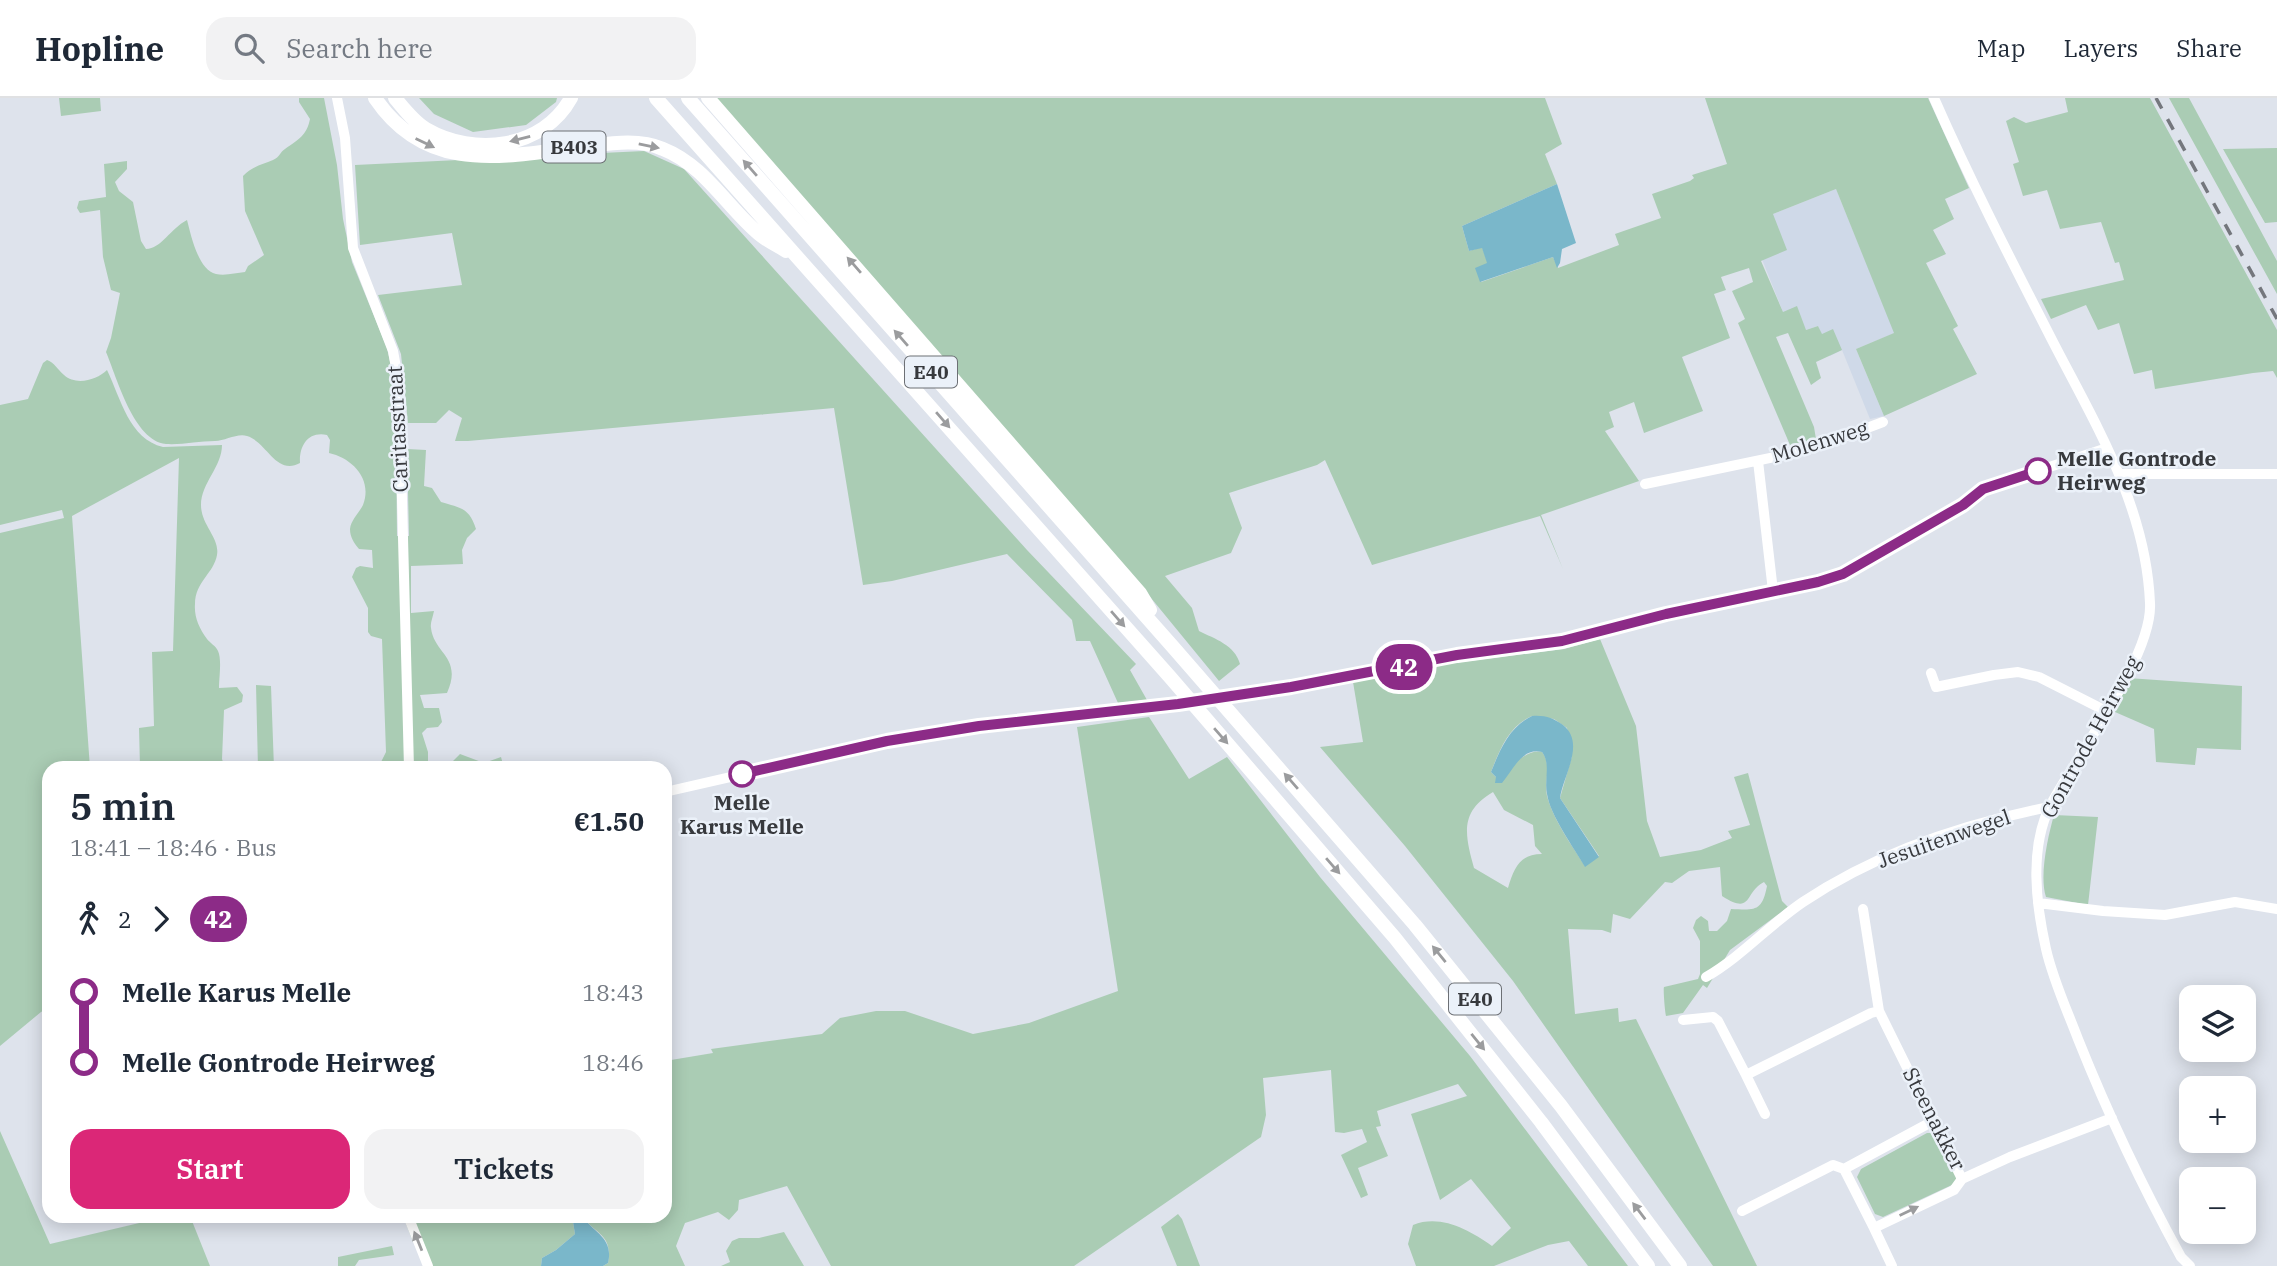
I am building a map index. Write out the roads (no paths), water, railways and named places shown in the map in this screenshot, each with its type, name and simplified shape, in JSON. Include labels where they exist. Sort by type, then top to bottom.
[{"type":"highway","name":"B403","points":[[375,98],[399,126],[417,139],[440,150],[465,156],[527,154],[614,142],[639,143],[663,149],[703,177],[759,234],[800,259]]},
{"type":"highway","name":"B403","points":[[395,98],[415,120],[436,134],[460,142],[493,144],[531,137],[544,130],[557,120],[571,98]]},
{"type":"highway","name":"E40","points":[[656,98],[1170,677],[1395,938],[1541,1122],[1648,1266]]},
{"type":"highway","name":"E40","points":[[688,98],[1257,741],[1415,925],[1561,1106],[1680,1266]]},
{"type":"highway","points":[[708,98],[1140,593],[1173,646]]},
{"type":"street","name":"Caritasstraat","points":[[337,98],[345,138],[353,248],[393,351],[399,384],[409,761]]},
{"type":"street","name":"Gontrode Heirweg","points":[[1934,98],[1973,186],[2121,474],[2143,546],[2150,611],[2135,658],[2049,807],[2039,836],[2038,903],[2046,951],[2061,995],[2112,1118],[2138,1177],[2181,1257],[2190,1266]]},
{"type":"street","name":"Molenweg","points":[[1645,484],[1758,461],[1830,442],[1883,422]]},
{"type":"street","points":[[672,790],[887,741],[979,726],[1178,704],[1291,687],[1457,655],[1562,641],[1666,614],[1773,591],[1843,574],[1963,505],[1983,489],[2108,448]]},
{"type":"street","name":"Molenweg","points":[[1758,461],[1773,591]]},
{"type":"street","points":[[2121,474],[2277,474]]},
{"type":"street","points":[[1931,673],[1936,687],[2018,672],[2039,677],[2106,711]]},
{"type":"street","name":"Jesuitenwegel","points":[[1706,977],[1721,969],[1786,914],[1852,872],[1898,850],[2017,813],[2049,807]]},
{"type":"street","points":[[2038,903],[2165,915],[2235,902],[2277,909]]},
{"type":"street","name":"Steenakker","points":[[1863,909],[1879,1012],[1962,1179],[2010,1157],[2112,1118]]},
{"type":"street","points":[[1746,1075],[1871,1013],[1879,1012]]},
{"type":"street","points":[[1683,1020],[1713,1017],[1718,1021],[1765,1114]]},
{"type":"street","points":[[1844,1169],[1935,1120]]},
{"type":"street","points":[[1742,1211],[1833,1165],[1844,1169],[1892,1266]]},
{"type":"street","points":[[1874,1228],[1954,1189],[1962,1179]]},
{"type":"street","points":[[411,1223],[428,1266]]},
{"type":"water","points":[[1557,184],[1576,243],[1562,249],[1557,268],[1553,257],[1480,282],[1475,268],[1487,263],[1482,248],[1469,251],[1462,226]]},
{"type":"water","points":[[1532,716],[1552,719],[1570,732],[1573,750],[1560,798],[1599,857],[1585,867],[1557,821],[1549,802],[1546,789],[1547,767],[1542,752],[1535,751],[1523,756],[1502,783],[1495,783],[1496,777],[1491,772],[1511,733]]},
{"type":"water","points":[[573,1223],[588,1223],[606,1242],[608,1263],[603,1266],[541,1266],[542,1258],[575,1234]]},
{"type":"railway","points":[[2156,98],[2277,319]]},
{"type":"place","name":"Melle Gontrode Heirweg","points":[[2038,471]]},
{"type":"place","name":"Melle Karus Melle","points":[[742,774]]}]
